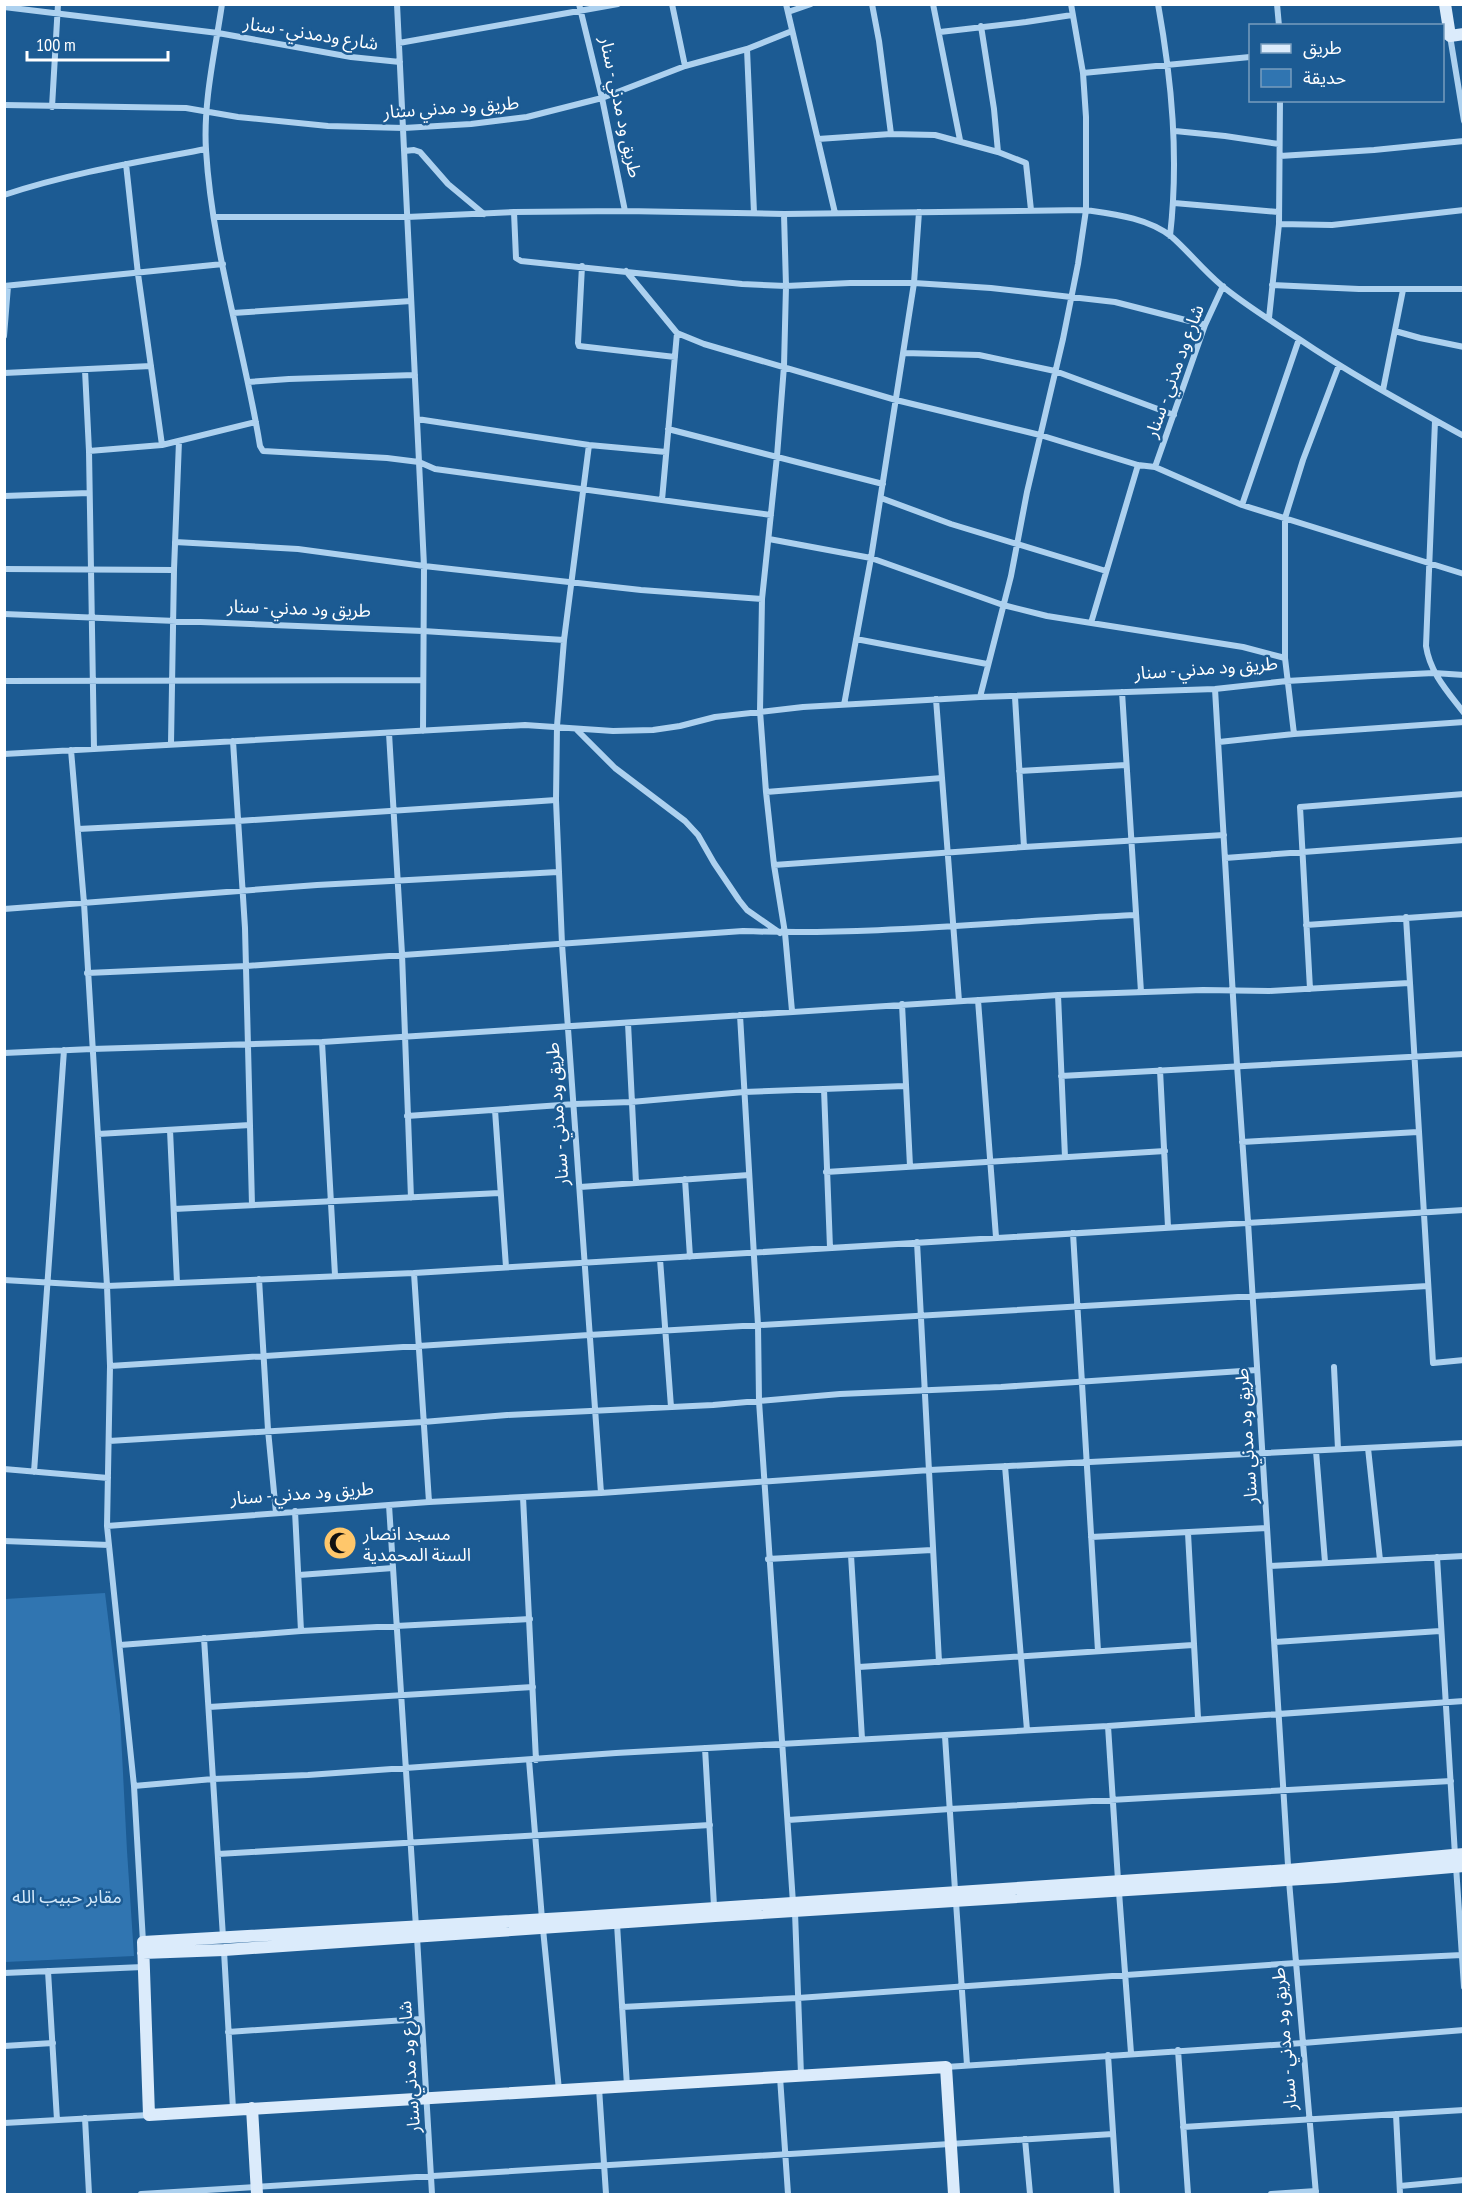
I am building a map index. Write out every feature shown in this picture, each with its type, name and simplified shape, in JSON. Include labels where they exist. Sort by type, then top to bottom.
[{"type":"street","points":[[52,107],[58,4]]},
{"type":"street","name":"شارع ودمدني - سنار","points":[[207,111],[222,4]]},
{"type":"street","points":[[397,4],[424,566],[423,731]]},
{"type":"street","points":[[399,44],[580,8],[618,4]]},
{"type":"street","points":[[672,4],[685,66]]},
{"type":"street","points":[[786,4],[835,213]]},
{"type":"street","points":[[788,12],[811,4]]},
{"type":"street","points":[[872,4],[891,134]]},
{"type":"street","points":[[933,4],[960,140]]},
{"type":"street","points":[[980,697],[1017,545],[1071,298],[1086,210],[1086,117],[1083,73],[1071,4]]},
{"type":"street","points":[[1158,4],[1175,131],[1174,203],[1170,236]]},
{"type":"street","points":[[1277,4],[1279,24]]},
{"type":"street","points":[[1445,4],[1446,36],[1464,121]]},
{"type":"street","name":"شارع ودمدني - سنار","points":[[4,7],[218,33],[351,57],[400,62]]},
{"type":"street","name":"طريق ود مدني - سنار","points":[[580,8],[602,98],[625,211]]},
{"type":"street","points":[[940,32],[1072,15]]},
{"type":"street","points":[[981,26],[999,152]]},
{"type":"street","name":"طريق ود مدني سنار","points":[[207,111],[238,117],[298,123],[404,128],[471,124],[527,117],[602,98],[685,66],[747,49],[792,31]]},
{"type":"street","points":[[1446,36],[1464,34]]},
{"type":"street","points":[[747,49],[754,213]]},
{"type":"street","points":[[1083,73],[1249,57]]},
{"type":"street","points":[[1269,318],[1279,224],[1280,102]]},
{"type":"street","points":[[4,105],[171,107],[207,111],[206,149],[215,218],[260,446],[263,451],[387,458],[419,462],[435,469],[771,514]]},
{"type":"street","points":[[1175,131],[1279,144]]},
{"type":"street","points":[[818,138],[891,134],[935,135],[999,152],[1026,163],[1031,210]]},
{"type":"street","points":[[1280,156],[1464,141]]},
{"type":"street","points":[[4,195],[55,179],[206,149]]},
{"type":"street","points":[[404,151],[420,152],[448,184],[484,214]]},
{"type":"street","points":[[126,164],[138,273],[162,445]]},
{"type":"street","points":[[1174,203],[1278,212]]},
{"type":"street","points":[[215,218],[407,218],[514,212],[625,211],[784,214],[1086,210],[1130,218],[1151,225],[1170,236],[1222,286],[1299,339],[1339,365],[1464,436]]},
{"type":"street","points":[[1279,224],[1332,225],[1464,210]]},
{"type":"street","points":[[514,212],[516,258],[521,261],[742,284],[786,286],[914,283],[991,288],[1137,306],[1205,325]]},
{"type":"street","points":[[844,705],[884,484],[904,353],[914,283],[919,212]]},
{"type":"street","points":[[784,214],[786,286],[784,366],[762,599],[760,711],[766,792],[792,1011]]},
{"type":"street","points":[[4,336],[6,286],[223,264]]},
{"type":"street","points":[[582,266],[579,346],[675,357]]},
{"type":"street","points":[[626,271],[677,333],[731,353],[784,366],[896,400],[1040,435],[1138,465],[1155,467],[1242,505],[1464,574]]},
{"type":"street","points":[[1272,285],[1403,290],[1464,289]]},
{"type":"street","name":"شارع ود مدني - سنار","points":[[1155,467],[1205,325],[1222,286]]},
{"type":"street","points":[[1383,390],[1403,290]]},
{"type":"street","points":[[233,313],[411,301]]},
{"type":"street","points":[[1395,331],[1464,347]]},
{"type":"street","points":[[662,500],[677,333]]},
{"type":"street","points":[[1242,505],[1299,339]]},
{"type":"street","points":[[904,353],[979,355],[1055,371],[1173,415]]},
{"type":"street","points":[[1294,734],[1285,658],[1285,518],[1303,460],[1339,365]]},
{"type":"street","points":[[4,373],[151,366]]},
{"type":"street","points":[[85,370],[90,451],[94,748]]},
{"type":"street","points":[[248,382],[415,375]]},
{"type":"street","points":[[417,419],[589,445],[666,452]]},
{"type":"street","points":[[1435,421],[1426,646],[1428,660],[1434,673],[1464,713]]},
{"type":"street","points":[[90,451],[162,445],[256,422]]},
{"type":"street","points":[[668,429],[884,484]]},
{"type":"street","points":[[171,743],[179,441]]},
{"type":"street","name":"طريق ود مدني - سنار","points":[[589,445],[564,640],[557,726],[556,800],[562,944],[601,1493]]},
{"type":"street","points":[[1091,623],[1138,465]]},
{"type":"street","points":[[4,496],[89,493]]},
{"type":"street","points":[[881,498],[1017,545],[1106,571]]},
{"type":"street","name":"طريق ود مدني - سنار","points":[[769,539],[871,558],[1003,605],[1047,616],[1243,647],[1285,658]]},
{"type":"street","points":[[175,542],[298,549],[570,582],[694,595],[762,599]]},
{"type":"street","points":[[4,569],[174,570]]},
{"type":"street","name":"طريق ود مدني - سنار","points":[[4,614],[564,640]]},
{"type":"street","points":[[856,639],[987,664]]},
{"type":"street","name":"طريق ود مدني - سنار","points":[[4,754],[525,725],[613,731],[653,730],[715,717],[760,711],[844,705],[980,697],[1215,689],[1287,681],[1434,673],[1464,675]]},
{"type":"street","points":[[4,681],[423,680]]},
{"type":"street","name":"طريق ود مدني سنار","points":[[1215,689],[1289,1875]]},
{"type":"street","points":[[1122,692],[1141,992]]},
{"type":"street","points":[[1015,697],[1024,847]]},
{"type":"street","points":[[936,699],[959,1001]]},
{"type":"street","points":[[1219,742],[1294,734],[1464,722]]},
{"type":"street","points":[[575,729],[615,768],[685,821],[698,835],[714,863],[747,910],[783,933]]},
{"type":"street","points":[[389,733],[402,954],[403,1036],[411,1198]]},
{"type":"street","points":[[233,741],[247,966],[252,1205]]},
{"type":"street","points":[[71,750],[84,903],[107,1286],[110,1366],[107,1526],[134,1786],[144,1966],[148,2115]]},
{"type":"street","points":[[1019,771],[1126,765]]},
{"type":"street","points":[[766,792],[942,778]]},
{"type":"street","points":[[1310,989],[1300,807],[1464,794]]},
{"type":"street","points":[[78,829],[556,800]]},
{"type":"street","points":[[774,865],[1224,835]]},
{"type":"street","points":[[1226,858],[1464,840]]},
{"type":"street","points":[[4,909],[243,890],[558,872]]},
{"type":"street","points":[[1306,925],[1464,914]]},
{"type":"street","points":[[87,974],[247,966],[743,932],[783,933],[953,927],[1135,915]]},
{"type":"street","points":[[1406,917],[1433,1363],[1464,1360]]},
{"type":"street","name":"طريق ود مدني - سنار","points":[[4,1053],[92,1048],[322,1042],[1058,995],[1232,990],[1269,992],[1409,983]]},
{"type":"street","points":[[1058,995],[1065,1157]]},
{"type":"street","points":[[978,1000],[996,1237]]},
{"type":"street","points":[[902,1004],[910,1166]]},
{"type":"street","points":[[740,1015],[758,1325],[759,1401],[768,1559],[794,1907],[801,2075]]},
{"type":"street","points":[[628,1023],[636,1183]]},
{"type":"street","points":[[322,1042],[335,1275]]},
{"type":"street","points":[[34,1472],[64,1050]]},
{"type":"street","points":[[1061,1076],[1464,1054]]},
{"type":"street","points":[[1160,1070],[1168,1227]]},
{"type":"street","points":[[407,1116],[631,1102],[744,1092],[905,1086]]},
{"type":"street","points":[[824,1089],[830,1248]]},
{"type":"street","points":[[495,1110],[506,1267]]},
{"type":"street","points":[[98,1134],[250,1125]]},
{"type":"street","points":[[170,1130],[177,1282]]},
{"type":"street","points":[[1242,1142],[1418,1132]]},
{"type":"street","points":[[826,1172],[1165,1150]]},
{"type":"street","points":[[580,1187],[749,1175]]},
{"type":"street","points":[[685,1179],[690,1257]]},
{"type":"street","points":[[174,1209],[500,1193]]},
{"type":"street","points":[[4,1281],[107,1286],[414,1273],[1464,1210]]},
{"type":"street","points":[[1073,1233],[1098,1651]]},
{"type":"street","points":[[917,1242],[939,1662]]},
{"type":"street","points":[[660,1259],[671,1407]]},
{"type":"street","points":[[414,1273],[429,1502]]},
{"type":"street","points":[[259,1279],[268,1430],[276,1513]]},
{"type":"street","points":[[110,1366],[589,1335],[1428,1286]]},
{"type":"street","points":[[1334,1367],[1338,1449]]},
{"type":"street","points":[[109,1441],[1257,1370]]},
{"type":"street","points":[[389,1505],[930,1470],[1464,1443]]},
{"type":"street","points":[[1368,1448],[1380,1560]]},
{"type":"street","points":[[1316,1451],[1325,1563]]},
{"type":"street","points":[[1005,1466],[1027,1730]]},
{"type":"street","points":[[4,1469],[108,1478]]},
{"type":"street","points":[[523,1497],[533,1687],[535,1834],[559,2090]]},
{"type":"street","name":"طريق ود مدني - سنار","points":[[107,1526],[389,1505],[417,1931]]},
{"type":"street","points":[[295,1511],[301,1631]]},
{"type":"street","points":[[1091,1538],[1267,1528]]},
{"type":"street","points":[[1188,1533],[1198,1718]]},
{"type":"street","points":[[4,1541],[109,1545]]},
{"type":"street","points":[[768,1559],[932,1550]]},
{"type":"street","points":[[851,1555],[862,1739]]},
{"type":"street","points":[[1270,1566],[1464,1556]]},
{"type":"street","points":[[1437,1557],[1450,1781],[1460,1860],[1464,1987]]},
{"type":"street","points":[[299,1575],[393,1568]]},
{"type":"street","points":[[120,1645],[301,1631],[530,1619]]},
{"type":"street","points":[[1275,1642],[1440,1631]]},
{"type":"street","points":[[204,1638],[233,2109]]},
{"type":"street","points":[[859,1667],[1193,1645]]},
{"type":"street","points":[[209,1707],[533,1687]]},
{"type":"street","points":[[134,1786],[783,1743],[1108,1726],[1464,1701]]},
{"type":"street","points":[[1108,1726],[1131,2054]]},
{"type":"street","points":[[945,1736],[967,2065]]},
{"type":"street","points":[[705,1748],[714,1906]]},
{"type":"street","points":[[788,1820],[1450,1781]]},
{"type":"street","points":[[218,1854],[710,1824]]},
{"type":"street","points":[[543,1924],[617,1924],[794,1907],[1289,1875],[1460,1860]]},
{"type":"street","name":"طريق ود مدني - سنار","points":[[1289,1875],[1316,2193]]},
{"type":"street","points":[[143,1948],[543,1924],[714,1906],[794,1907]]},
{"type":"street","points":[[617,1924],[627,2086]]},
{"type":"street","name":"شارع ود مدني سنار","points":[[417,1931],[432,2194]]},
{"type":"street","points":[[622,2007],[798,1998],[1296,1963],[1462,1955]]},
{"type":"street","points":[[4,1973],[144,1966]]},
{"type":"street","points":[[48,1971],[57,2120]]},
{"type":"street","points":[[228,2032],[421,2019]]},
{"type":"street","points":[[4,2123],[946,2067],[1464,2030]]},
{"type":"street","points":[[4,2046],[53,2043]]},
{"type":"street","points":[[1178,2050],[1188,2194]]},
{"type":"street","points":[[1108,2055],[1117,2194]]},
{"type":"street","points":[[946,2067],[954,2194]]},
{"type":"street","points":[[780,2077],[788,2194]]},
{"type":"street","points":[[599,2088],[606,2194]]},
{"type":"street","points":[[252,2108],[257,2191]]},
{"type":"street","points":[[1183,2127],[1464,2110]]},
{"type":"street","points":[[1396,2114],[1400,2194]]},
{"type":"street","points":[[85,2118],[89,2194]]},
{"type":"street","points":[[141,2194],[257,2191],[431,2176],[1113,2134]]},
{"type":"street","points":[[1025,2139],[1030,2194]]},
{"type":"street","points":[[1400,2186],[1464,2180]]},
{"type":"street","points":[[1271,2194],[1316,2193]]},
{"type":"green space","name":"مقابر حبيب الله","points":[[105,1593],[120,1715],[134,1956],[5,1962],[5,1599]]},
{"type":"place","name":"مسجد انصار السنة المحمدية","points":[[340,1543]]}]
